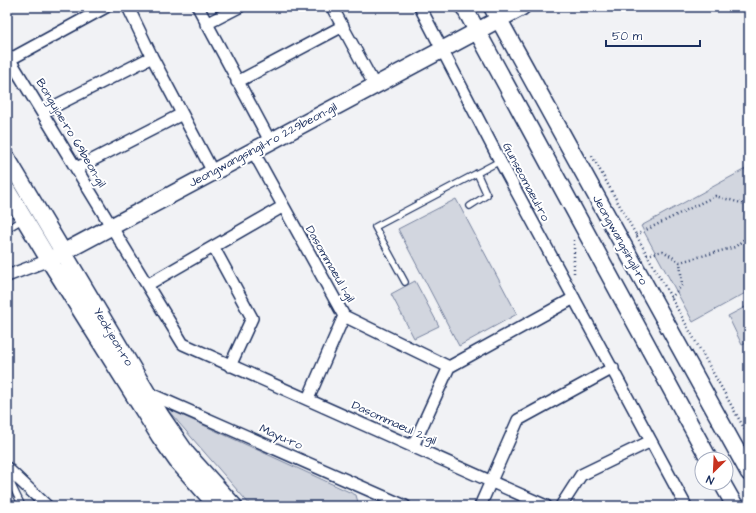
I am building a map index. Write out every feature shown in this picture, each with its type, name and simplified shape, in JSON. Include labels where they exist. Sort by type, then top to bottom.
[{"type":"street","points":[[8,58],[106,7]]},
{"type":"street","points":[[128,7],[152,57],[213,172]]},
{"type":"street","points":[[198,7],[270,142]]},
{"type":"street","points":[[206,24],[239,7]]},
{"type":"street","points":[[332,7],[375,86]]},
{"type":"street","name":"Gunseomaeul-ro","points":[[420,7],[500,161],[613,368],[686,506]]},
{"type":"street","points":[[464,7],[705,451]]},
{"type":"street","name":"Jeongwangsingil-ro 229beon-gil","points":[[49,260],[477,31],[495,13],[522,7]]},
{"type":"street","name":"Jeongwangsingil-ro","points":[[495,13],[749,472]]},
{"type":"street","points":[[237,82],[343,26]]},
{"type":"street","points":[[43,112],[152,57]]},
{"type":"street","name":"Bongujae-ro 69beon-gil","points":[[8,58],[43,112],[111,226]]},
{"type":"street","points":[[77,168],[182,114]]},
{"type":"street","name":"Dasommaeul 1-gil","points":[[253,151],[282,207],[344,316],[449,367]]},
{"type":"street","name":"Yeokjeon-ro","points":[[7,158],[146,392],[187,454],[234,506]]},
{"type":"street","name":"Yeokjeon-ro","points":[[7,190],[160,437],[182,466],[217,506]]},
{"type":"street","points":[[147,285],[214,248],[282,207]]},
{"type":"street","name":"Dasommaeul 2-gil","points":[[111,226],[183,344],[546,506]]},
{"type":"street","points":[[214,248],[252,318],[230,366]]},
{"type":"street","points":[[7,276],[49,260]]},
{"type":"street","points":[[413,446],[449,367],[574,298]]},
{"type":"street","points":[[308,399],[344,316]]},
{"type":"street","points":[[480,506],[518,420],[613,368]]},
{"type":"street","name":"Mayu-ro","points":[[146,392],[405,506]]},
{"type":"street","points":[[561,506],[581,475],[651,441]]},
{"type":"street","points":[[7,468],[47,506]]},
{"type":"street","points":[[727,491],[735,506]]},
{"type":"lane","points":[[405,282],[375,227],[500,161]]},
{"type":"lane","points":[[470,206],[487,195],[477,173]]},
{"type":"lane","points":[[7,229],[24,219]]},
{"type":"lane","points":[[7,475],[22,506]]},
{"type":"path","points":[[589,151],[749,437]]},
{"type":"path","points":[[636,235],[715,196],[749,205]]},
{"type":"path","points":[[574,234],[574,274]]},
{"type":"path","points":[[647,255],[663,251],[680,262],[735,247],[749,235]]},
{"type":"path","points":[[671,298],[682,285],[680,262]]},
{"type":"shaded area","points":[[749,167],[749,291],[693,322],[641,226]]},
{"type":"shaded area","points":[[456,199],[517,314],[459,346],[398,229]]},
{"type":"shaded area","points":[[415,281],[439,326],[414,338],[391,294]]},
{"type":"shaded area","points":[[749,305],[749,342],[742,345],[728,316]]},
{"type":"shaded area","points":[[166,408],[356,495],[359,506],[251,506]]}]
